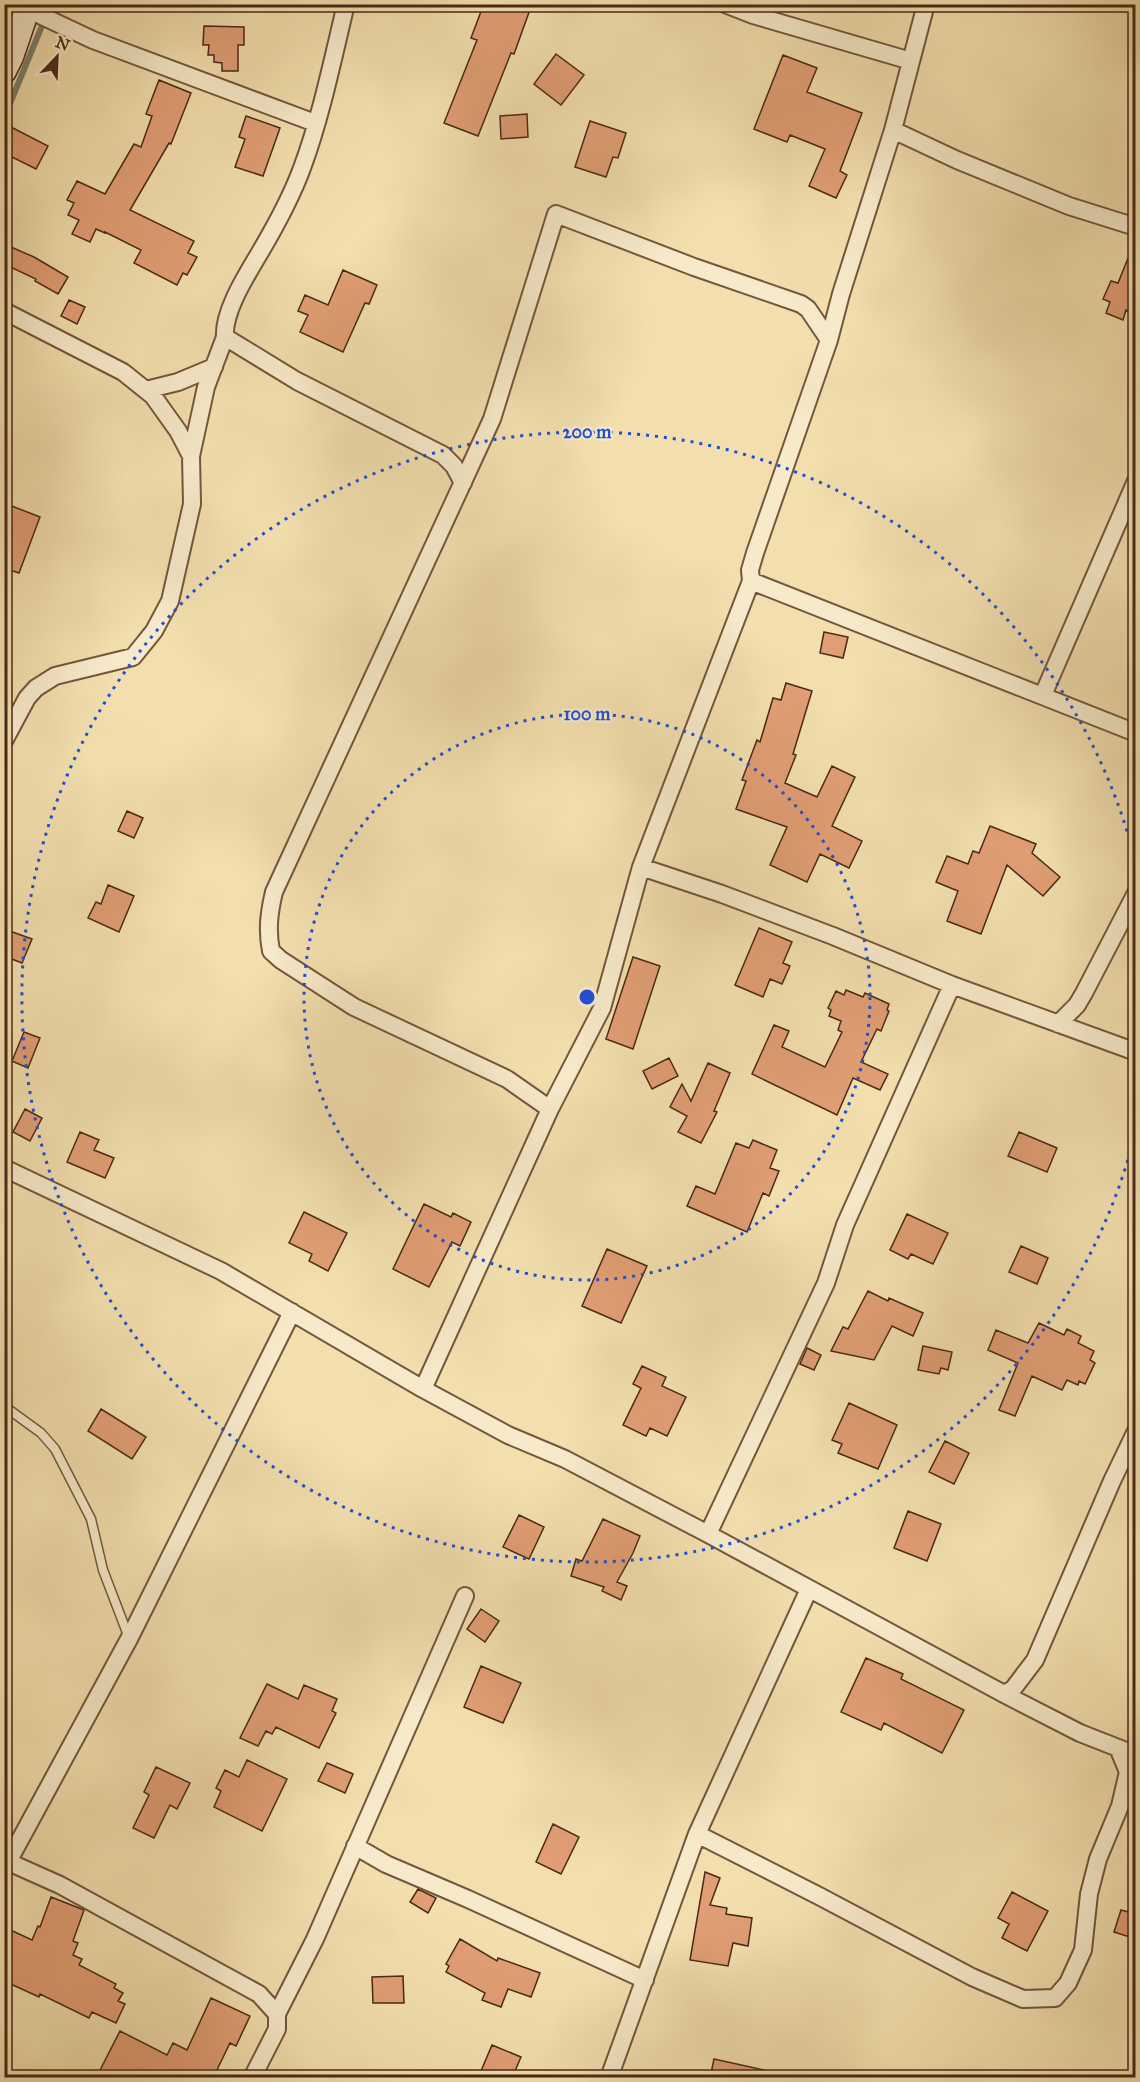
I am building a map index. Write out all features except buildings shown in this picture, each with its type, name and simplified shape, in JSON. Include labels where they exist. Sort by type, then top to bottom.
[{"type":"main road","points":[[7,61],[28,7]]},
{"type":"street","points":[[4,741],[27,698],[36,688],[56,676],[133,657],[154,631],[170,601],[192,504],[191,456],[206,387],[225,337],[224,328],[228,315],[245,279],[273,231],[302,169],[346,4]]},
{"type":"street","points":[[725,4],[753,15],[911,61]]},
{"type":"street","points":[[423,1389],[550,1109],[602,1008],[641,867],[751,581],[750,570],[755,553],[829,340],[841,294],[893,130],[926,4]]},
{"type":"street","points":[[28,7],[93,40],[315,123]]},
{"type":"street","points":[[893,130],[942,154],[1069,206],[1136,226]]},
{"type":"street","points":[[550,1109],[507,1079],[345,1001],[281,960],[271,951],[268,932],[268,915],[274,892],[492,419],[556,214],[694,267],[801,304],[808,309],[829,340]]},
{"type":"street","points":[[4,311],[123,372],[153,396],[178,431],[191,456]]},
{"type":"street","points":[[225,337],[297,381],[443,455],[454,466],[463,483]]},
{"type":"street","points":[[146,390],[178,382],[213,367]]},
{"type":"street","points":[[1043,695],[1136,481]]},
{"type":"street","points":[[751,581],[1136,733]]},
{"type":"street","points":[[641,867],[744,902],[952,985],[1136,1052]]},
{"type":"street","points":[[1058,1024],[1077,1005],[1136,893]]},
{"type":"street","points":[[708,1534],[826,1283],[845,1225],[952,985]]},
{"type":"street","points":[[4,1168],[221,1271],[423,1389],[508,1435],[565,1459],[1080,1733],[1136,1755]]},
{"type":"street","points":[[277,2014],[259,1994],[60,1885],[6,1861],[129,1639],[292,1312]]},
{"type":"street","points":[[1004,1694],[1013,1689],[1035,1660],[1136,1431]]},
{"type":"street","points":[[609,2078],[697,1834],[809,1589]]},
{"type":"street","points":[[252,2078],[277,2029],[277,2014],[315,1939],[465,1596]]},
{"type":"street","points":[[697,1834],[972,1977],[1023,1999],[1055,1998],[1068,1983],[1083,1950],[1089,1893],[1098,1859],[1120,1806],[1128,1772],[1118,1748]]},
{"type":"street","points":[[355,1846],[386,1864],[645,1980]]},
{"type":"lane","points":[[4,1406],[40,1433],[55,1449],[91,1519],[103,1570],[129,1639]]},
{"type":"waterway","points":[[4,118],[51,4]]}]
